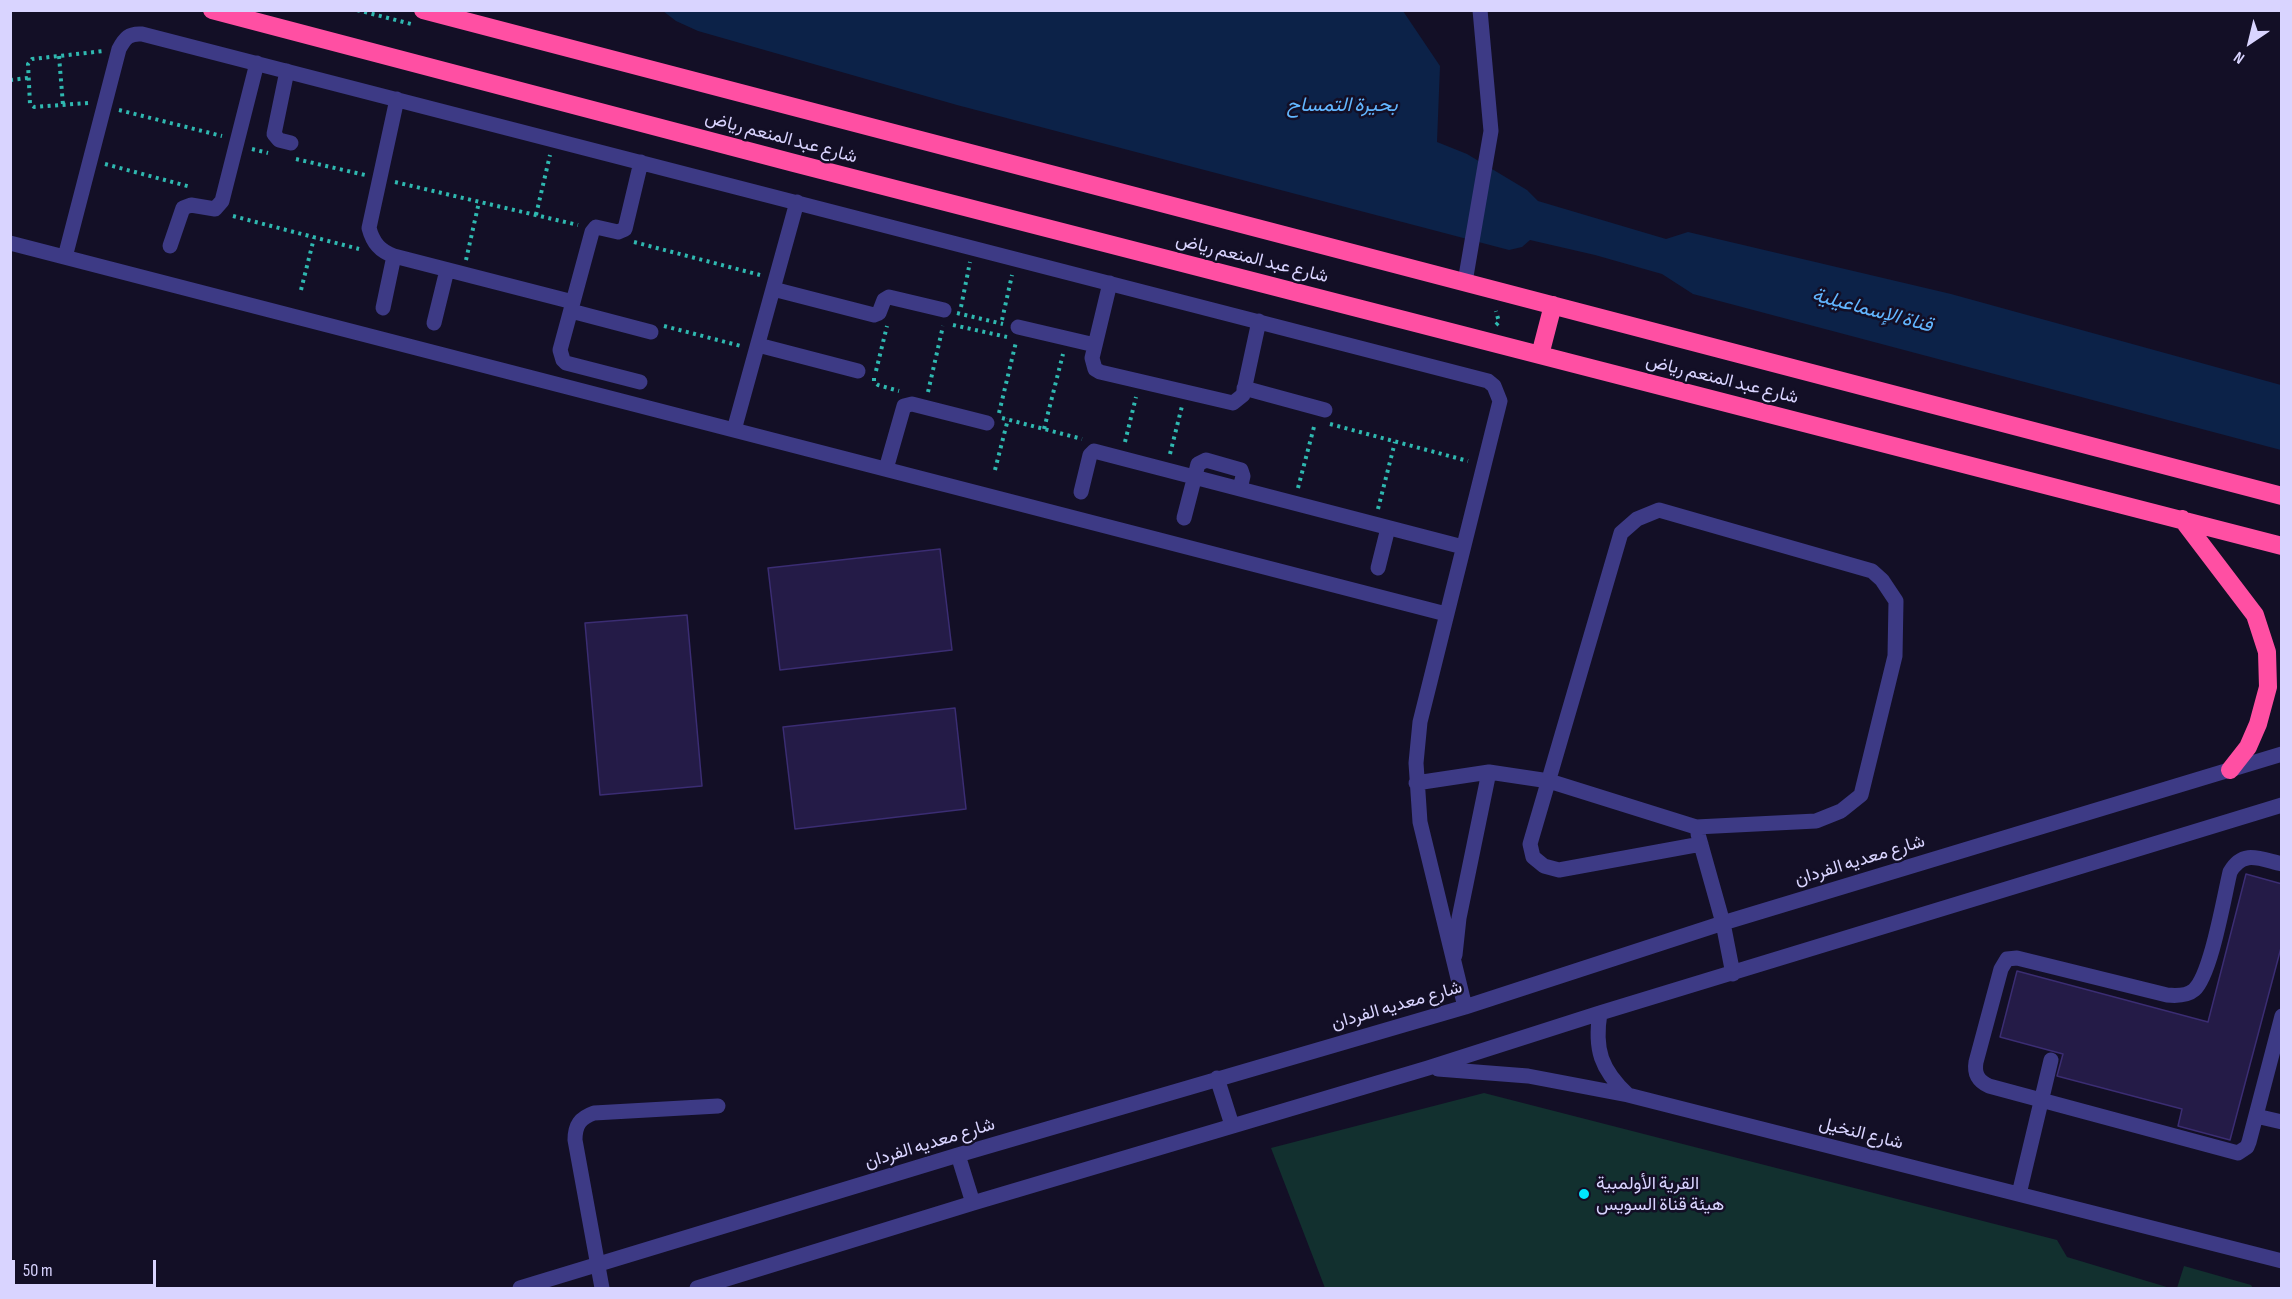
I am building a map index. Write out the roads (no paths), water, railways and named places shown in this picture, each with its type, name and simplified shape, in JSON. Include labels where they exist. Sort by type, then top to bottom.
[{"type":"highway","name":"شارع عبد المنعم رياض","points":[[212,10],[817,169],[2282,546]]},
{"type":"highway","name":"شارع عبد المنعم رياض","points":[[428,11],[455,15],[2282,496]]},
{"type":"highway","points":[[1540,355],[1553,305]]},
{"type":"highway","points":[[2182,519],[2254,615],[2267,652],[2268,687],[2258,724],[2248,747],[2230,770]]},
{"type":"street","points":[[1465,282],[1491,131],[1480,10]]},
{"type":"street","points":[[65,257],[119,49],[126,37],[134,33],[1488,381],[1494,386],[1500,401],[1420,722],[1416,783],[1424,842],[1465,1007]]},
{"type":"street","points":[[170,246],[183,208],[191,205],[215,209],[220,206],[257,63]]},
{"type":"street","points":[[287,71],[274,134],[291,151]]},
{"type":"street","points":[[397,99],[369,228],[377,246],[394,256],[572,306],[651,332]]},
{"type":"street","points":[[640,162],[627,225],[622,231],[596,227],[593,229],[560,350],[563,360],[570,364],[640,382]]},
{"type":"street","points":[[735,430],[797,202]]},
{"type":"street","points":[[10,243],[1446,614]]},
{"type":"street","points":[[383,308],[394,256]]},
{"type":"street","points":[[434,323],[447,270]]},
{"type":"street","points":[[1110,283],[1093,352],[1095,369],[1139,382],[1233,403],[1239,400],[1244,388],[1259,321]]},
{"type":"street","points":[[774,284],[874,315],[879,314],[883,302],[889,297],[952,312]]},
{"type":"street","points":[[1017,334],[1093,352]]},
{"type":"street","points":[[758,345],[858,371]]},
{"type":"street","points":[[1244,388],[1322,418]]},
{"type":"street","points":[[886,469],[904,406],[912,404],[992,420]]},
{"type":"street","points":[[1081,492],[1091,453],[1094,451],[1463,547]]},
{"type":"street","points":[[1184,519],[1195,477]]},
{"type":"street","points":[[1416,783],[1489,772],[1549,781],[1696,827],[1816,821],[1841,811],[1861,795],[1896,656],[1896,601],[1882,580],[1872,571],[1659,510],[1637,519],[1621,533],[1549,781],[1530,844],[1533,857],[1544,866],[1559,870],[1701,844]]},
{"type":"street","points":[[1377,568],[1381,526]]},
{"type":"street","name":"شارع معديه الفردان","points":[[520,1288],[958,1155],[1465,1007],[1723,923],[2282,754]]},
{"type":"street","points":[[1454,969],[1459,918],[1489,772]]},
{"type":"street","points":[[697,1288],[1232,1125],[1428,1068],[1600,1013],[2282,805]]},
{"type":"street","points":[[1696,827],[1723,923],[1733,974]]},
{"type":"street","points":[[2282,864],[2249,856],[2234,864],[2204,975],[2194,990],[2186,994],[2167,995],[2017,958],[2007,959],[2001,969],[1976,1062],[1976,1074],[1989,1086],[2238,1153],[2247,1147],[2282,1016]]},
{"type":"street","points":[[1600,1013],[1598,1041],[1604,1067],[1614,1082],[1628,1095]]},
{"type":"street","points":[[2019,1194],[2051,1060]]},
{"type":"street","name":"شارع النخيل","points":[[1428,1068],[1528,1076],[1628,1095],[2282,1261]]},
{"type":"street","points":[[1217,1078],[1232,1125]]},
{"type":"street","points":[[602,1288],[596,1265],[576,1140],[575,1131],[579,1122],[585,1116],[594,1113],[718,1106]]},
{"type":"street","points":[[2256,1116],[2282,1122]]},
{"type":"street","points":[[958,1155],[973,1203]]},
{"type":"water","name":"بحيرة التمساح","points":[[663,11],[1403,11],[1440,66],[1437,142],[1467,154],[1527,190],[1538,201],[1666,239],[1688,232],[1951,294],[2281,385],[2281,450],[1693,294],[1662,274],[1595,255],[1530,240],[1522,247],[1509,250],[957,105],[698,31],[676,21]]},
{"type":"place","name":"القرية الأولمبية هيئة قناة السويس","points":[[1584,1194]]},
{"type":"water label","name":"قناة الإسماعيلية","points":[[1872,311]]}]
